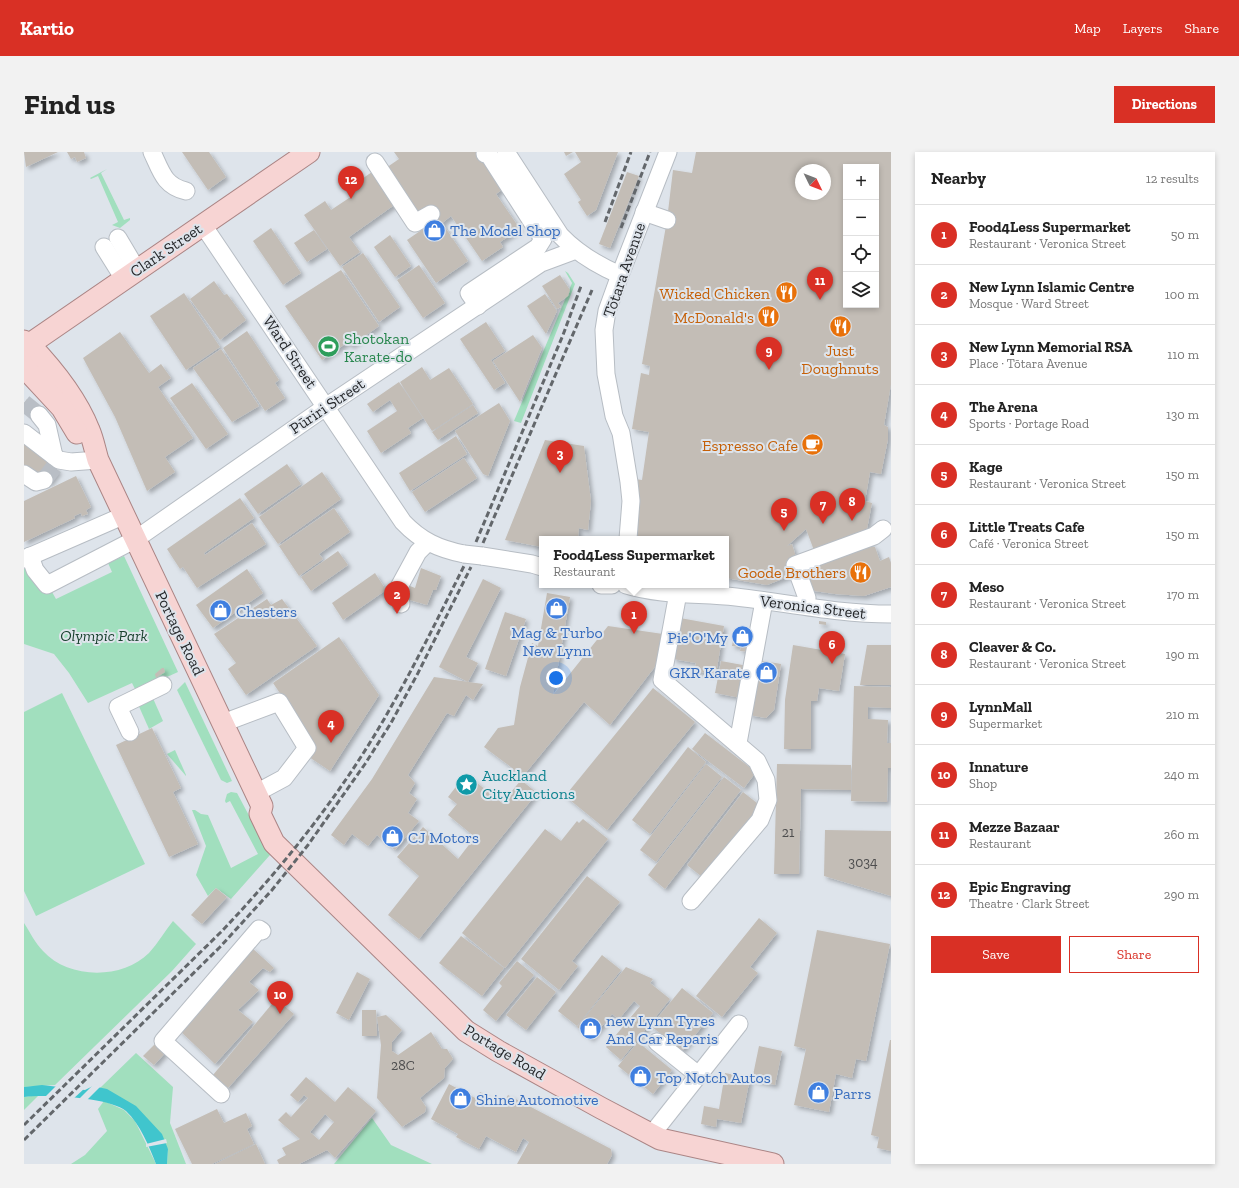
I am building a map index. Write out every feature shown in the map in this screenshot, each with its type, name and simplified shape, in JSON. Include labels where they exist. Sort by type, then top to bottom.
[{"type":"main road","name":"Clark Street","points":[[26,344],[309,152]]},
{"type":"main road","name":"Portage Road","points":[[26,344],[53,369],[71,395],[89,430],[98,460],[259,799],[269,809],[281,835],[288,857],[466,1031],[498,1051],[648,1133],[725,1159],[773,1164]]},
{"type":"main road","name":"Portage Road","points":[[24,367],[62,408],[78,435],[98,460]]},
{"type":"street","points":[[152,152],[164,178],[175,188],[186,191]]},
{"type":"street","points":[[478,306],[469,293],[538,247],[542,239],[487,152],[485,154]]},
{"type":"street","points":[[506,152],[560,235],[584,256],[620,275]]},
{"type":"street","name":"Tōtara Avenue","points":[[628,536],[629,504],[619,483],[611,434],[614,416],[606,374],[603,337],[607,311],[668,152]]},
{"type":"street","points":[[375,162],[416,223],[431,214]]},
{"type":"street","points":[[644,212],[667,220]]},
{"type":"street","name":"Ward Street","points":[[203,225],[327,406],[403,522],[417,536],[444,550],[539,565]]},
{"type":"street","name":"Pūriri Street","points":[[541,263],[554,247],[560,235]]},
{"type":"street","points":[[118,238],[131,274]]},
{"type":"street","points":[[104,247],[131,274]]},
{"type":"street","name":"Pūriri Street","points":[[27,558],[48,585],[136,539],[327,406],[541,263],[576,250]]},
{"type":"street","points":[[39,415],[46,425],[53,466]]},
{"type":"street","points":[[24,433],[53,466]]},
{"type":"street","points":[[24,474],[36,482],[53,466],[71,462],[98,460]]},
{"type":"street","name":"Tōtara Avenue","points":[[617,536],[629,504]]},
{"type":"street","points":[[27,558],[124,515]]},
{"type":"street","points":[[807,598],[795,565],[874,536],[883,529]]},
{"type":"street","points":[[401,604],[399,587],[418,552],[427,542]]},
{"type":"street","name":"Veronica Street","points":[[646,588],[678,593],[735,597],[829,611],[858,614],[891,614]]},
{"type":"street","name":"Veronica Street","points":[[706,588],[735,597]]},
{"type":"street","points":[[678,593],[662,680],[738,743],[757,761],[766,780],[768,800],[760,820],[691,902]]},
{"type":"street","points":[[738,743],[764,601]]},
{"type":"street","points":[[130,732],[118,707],[163,685]]},
{"type":"street","points":[[223,723],[279,702],[307,748],[284,778],[259,799]]},
{"type":"street","points":[[221,1094],[163,1041],[259,929],[262,931]]},
{"type":"street","points":[[648,1133],[739,1024]]},
{"type":"street","points":[[648,1133],[692,1070],[723,1030]]},
{"type":"street","points":[[657,1042],[692,1070]]},
{"type":"green space","points":[[107,169],[101,173],[124,220],[130,218],[130,220],[120,228],[112,225],[118,222],[98,176],[91,179],[90,178]]},
{"type":"green space","points":[[565,271],[575,284],[521,423],[514,421],[572,283]]},
{"type":"green space","name":"Olympic Park","points":[[124,556],[178,672],[136,691],[132,683],[88,703],[69,673],[54,654],[24,644],[24,569],[28,568],[41,590],[52,592],[56,599],[112,572],[108,563]]},
{"type":"green space","points":[[185,682],[232,781],[227,783],[221,780],[177,690]]},
{"type":"green space","points":[[62,693],[145,864],[36,916],[24,891],[24,712]]},
{"type":"green space","points":[[152,696],[163,721],[149,729],[137,702]]},
{"type":"green space","points":[[175,750],[186,775],[186,776],[167,754]]},
{"type":"green space","points":[[231,792],[237,793],[270,855],[231,899],[216,888],[208,896],[196,875],[206,846],[192,810],[208,815],[231,868],[258,854],[230,801],[226,803],[225,801],[227,794]]},
{"type":"green space","points":[[173,921],[196,944],[172,971],[55,1085],[24,1087],[24,923],[40,948],[54,960],[66,967],[95,973],[110,972],[125,968],[138,962],[149,953]]},
{"type":"green space","points":[[136,1053],[173,1087],[170,1123],[186,1164],[167,1164],[168,1149],[127,1104],[108,1091],[100,1088]]},
{"type":"green space","points":[[39,1095],[24,1110],[24,1097]]},
{"type":"green space","points":[[104,1101],[124,1110],[135,1121],[156,1164],[71,1164],[85,1155],[107,1131],[98,1109]]},
{"type":"green space","points":[[372,1118],[391,1145],[432,1164],[334,1164]]},
{"type":"water","points":[[42,1085],[85,1090],[93,1086],[107,1089],[136,1106],[162,1134],[168,1149],[167,1164],[156,1164],[140,1129],[126,1111],[118,1106],[106,1102],[92,1100],[61,1096],[24,1097],[24,1087]]},
{"type":"pier","points":[[94,1084],[101,1086],[86,1101],[77,1101]]},
{"type":"pier","points":[[57,1085],[85,1088],[72,1100],[45,1097]]},
{"type":"pier","points":[[166,1139],[167,1143],[146,1147],[146,1144]]},
{"type":"building","points":[[24,152],[58,152],[26,167]]},
{"type":"building","points":[[67,152],[84,152],[86,158],[77,162],[75,157],[71,159]]},
{"type":"building","points":[[182,152],[209,152],[226,177],[208,190]]},
{"type":"building","points":[[394,152],[484,152],[507,186],[496,194],[520,229],[500,242],[503,247],[482,261],[451,216],[442,223],[468,261],[436,283],[407,240],[439,218],[430,205],[414,216],[383,170],[399,159]]},
{"type":"building","points":[[564,152],[573,152],[566,156]]},
{"type":"building","points":[[575,152],[618,152],[596,210],[587,216],[578,202],[581,200],[564,174],[581,162]]},
{"type":"building","points":[[696,152],[891,152],[891,384],[884,425],[888,427],[888,439],[881,474],[870,472],[865,501],[872,503],[866,534],[815,553],[806,529],[787,546],[792,544],[799,567],[870,541],[872,547],[875,547],[880,561],[889,557],[891,563],[891,587],[864,596],[807,590],[795,574],[767,585],[729,579],[729,536],[638,536],[635,479],[642,480],[649,432],[632,429],[641,373],[649,375],[650,366],[642,364],[667,220],[673,170],[692,173]]},
{"type":"building","points":[[375,170],[397,203],[349,237],[360,252],[340,266],[304,215],[325,201],[331,210],[352,196],[347,189]]},
{"type":"building","points":[[627,172],[639,176],[610,248],[599,244]]},
{"type":"building","points":[[271,228],[301,273],[283,285],[253,241]]},
{"type":"building","points":[[314,230],[327,249],[307,262],[294,243]]},
{"type":"building","points":[[390,235],[411,266],[395,277],[374,247]]},
{"type":"building","points":[[363,253],[400,307],[379,322],[342,267]]},
{"type":"building","points":[[419,265],[445,303],[423,318],[397,280]]},
{"type":"building","points":[[341,270],[379,326],[351,346],[348,342],[322,360],[285,306]]},
{"type":"building","points":[[560,275],[570,290],[568,296],[558,303],[561,307],[557,309],[542,286]]},
{"type":"building","points":[[214,281],[224,295],[227,294],[246,320],[220,340],[190,299]]},
{"type":"building","points":[[184,293],[220,347],[186,370],[150,316]]},
{"type":"building","points":[[545,294],[557,311],[546,334],[527,306]]},
{"type":"building","points":[[486,322],[505,351],[491,360],[505,383],[494,390],[460,339]]},
{"type":"building","points":[[247,331],[279,380],[275,383],[285,398],[265,411],[223,348]]},
{"type":"building","points":[[120,332],[149,373],[161,364],[171,378],[158,387],[193,438],[165,457],[175,472],[147,491],[115,417],[83,358]]},
{"type":"building","points":[[533,335],[542,348],[520,402],[493,361]]},
{"type":"building","points":[[221,349],[259,406],[232,422],[193,368]]},
{"type":"building","points":[[422,367],[430,380],[449,368],[473,404],[432,431],[400,382]]},
{"type":"building","points":[[399,382],[423,418],[408,428],[411,433],[381,453],[367,431],[397,411],[390,400],[373,412],[367,404]]},
{"type":"building","points":[[192,383],[228,434],[206,449],[170,398]]},
{"type":"building","points":[[27,399],[42,411],[36,419],[24,409],[24,403]]},
{"type":"building","points":[[499,403],[510,421],[488,476],[483,474],[455,431]]},
{"type":"building","points":[[473,405],[478,413],[438,440],[432,432]]},
{"type":"building","points":[[456,436],[467,454],[410,491],[399,473]]},
{"type":"building","points":[[545,440],[584,446],[591,501],[588,530],[579,528],[578,536],[539,536],[539,546],[505,540]]},
{"type":"building","points":[[24,444],[59,471],[49,484],[24,465]]},
{"type":"building","points":[[464,458],[477,478],[425,512],[412,492]]},
{"type":"building","points":[[287,464],[301,484],[258,514],[244,494]]},
{"type":"building","points":[[322,472],[341,499],[278,544],[259,517]]},
{"type":"building","points":[[76,476],[91,507],[86,510],[88,514],[82,516],[81,513],[74,516],[75,518],[24,542],[24,501]]},
{"type":"building","points":[[240,498],[254,518],[204,553],[205,555],[252,523],[266,544],[197,588],[183,567],[180,569],[167,549]]},
{"type":"building","points":[[334,508],[350,532],[319,554],[323,559],[299,576],[279,546]]},
{"type":"building","points":[[338,551],[348,565],[311,591],[301,577]]},
{"type":"building","points":[[421,568],[441,576],[436,590],[433,590],[427,605],[406,599],[410,586],[415,588]]},
{"type":"building","points":[[247,569],[263,593],[213,628],[196,605]]},
{"type":"building","points":[[375,573],[386,590],[343,620],[332,603]]},
{"type":"building","points":[[483,579],[501,588],[466,657],[478,663],[468,682],[439,667]]},
{"type":"building","points":[[547,593],[570,597],[553,695],[608,626],[663,634],[657,664],[610,725],[584,702],[523,776],[484,747],[498,728],[514,725],[520,687],[532,643],[538,646]]},
{"type":"building","points":[[267,599],[271,605],[282,599],[317,646],[246,695],[228,669],[236,663],[214,634]]},
{"type":"building","points":[[505,612],[526,619],[506,676],[485,669]]},
{"type":"building","points":[[680,618],[724,626],[716,674],[694,671],[696,663],[673,659]]},
{"type":"building","points":[[819,621],[826,622],[826,625],[819,624]]},
{"type":"building","points":[[735,628],[753,630],[750,652],[740,651],[741,647],[732,646]]},
{"type":"building","points":[[339,637],[379,695],[330,771],[309,757],[316,746],[273,683]]},
{"type":"building","points":[[793,645],[845,654],[839,691],[819,688],[817,701],[811,701],[811,749],[784,749],[785,700]]},
{"type":"building","points":[[867,645],[891,645],[891,685],[860,685]]},
{"type":"building","points":[[758,660],[781,664],[774,710],[766,718],[749,715]]},
{"type":"building","points":[[721,661],[748,666],[741,698],[715,693]]},
{"type":"building","points":[[164,668],[165,672],[156,678],[155,674]]},
{"type":"building","points":[[434,677],[483,684],[473,700],[466,695],[454,716],[447,713],[408,775],[415,783],[409,793],[417,799],[408,813],[419,821],[395,850],[377,835],[368,846],[352,834],[344,845],[331,835],[372,779]]},
{"type":"building","points":[[854,686],[891,687],[891,708],[868,707],[868,719],[888,720],[887,743],[891,743],[891,768],[888,768],[887,802],[851,801]]},
{"type":"building","points":[[653,688],[695,722],[607,830],[565,796]]},
{"type":"building","points":[[152,728],[181,788],[173,792],[198,844],[169,857],[116,745]]},
{"type":"building","points":[[705,733],[756,772],[744,788],[692,749]]},
{"type":"building","points":[[688,747],[706,762],[650,834],[632,820]]},
{"type":"building","points":[[706,764],[722,777],[656,862],[640,850]]},
{"type":"building","points":[[777,764],[851,765],[851,790],[801,789],[799,874],[774,874]]},
{"type":"building","points":[[466,774],[502,803],[521,780],[537,793],[419,939],[388,915],[419,876],[397,857],[423,827],[458,859],[475,837],[448,815],[457,804],[448,797]]},
{"type":"building","points":[[724,777],[741,790],[665,889],[648,875]]},
{"type":"building","points":[[743,792],[762,807],[706,880],[687,865]]},
{"type":"building","points":[[583,819],[608,839],[505,968],[462,933],[545,829],[561,841],[577,821],[579,823]]},
{"type":"building","points":[[825,830],[891,831],[891,896],[824,876]]},
{"type":"building","points":[[587,876],[620,902],[572,961],[578,966],[559,990],[521,959]]},
{"type":"building","points":[[216,888],[227,897],[202,924],[191,915]]},
{"type":"building","points":[[759,918],[777,933],[750,967],[758,973],[722,1017],[696,996]]},
{"type":"building","points":[[817,930],[890,944],[866,1061],[856,1059],[852,1078],[836,1074],[829,1112],[794,1105],[806,1049],[794,1046]]},
{"type":"building","points":[[461,936],[504,968],[482,996],[439,963]]},
{"type":"building","points":[[251,947],[274,968],[270,972],[263,968],[249,982],[259,990],[238,1010],[253,1022],[215,1064],[178,1029]]},
{"type":"building","points":[[602,955],[621,970],[577,1026],[558,1011]]},
{"type":"building","points":[[517,961],[534,975],[496,1021],[483,1010],[502,986],[499,983]]},
{"type":"building","points":[[626,967],[653,979],[650,983],[670,999],[621,1060],[606,1047],[640,1006],[634,1001],[619,1019],[612,1014],[591,1039],[577,1027]]},
{"type":"building","points":[[357,972],[370,979],[349,1020],[336,1013]]},
{"type":"building","points":[[537,977],[556,992],[526,1030],[506,1015]]},
{"type":"building","points":[[682,988],[713,1013],[682,1051],[651,1026]]},
{"type":"building","points":[[276,999],[294,1014],[228,1088],[213,1075]]},
{"type":"building","points":[[362,1010],[376,1010],[377,1036],[362,1036]]},
{"type":"building","points":[[386,1015],[402,1030],[392,1042],[392,1051],[398,1055],[431,1032],[442,1049],[447,1049],[453,1059],[445,1068],[444,1078],[420,1098],[426,1107],[425,1112],[402,1127],[377,1098],[381,1045],[377,1017]]},
{"type":"building","points":[[890,1040],[891,1151],[877,1148],[879,1137],[871,1135]]},
{"type":"building","points":[[638,1042],[672,1070],[653,1094],[618,1066]]},
{"type":"building","points":[[156,1043],[166,1052],[154,1065],[143,1056]]},
{"type":"building","points":[[759,1046],[782,1051],[775,1085],[752,1080]]},
{"type":"building","points":[[725,1073],[750,1078],[741,1123],[717,1119],[716,1127],[701,1124],[704,1106],[719,1109]]},
{"type":"building","points":[[306,1077],[335,1102],[348,1087],[376,1111],[335,1158],[327,1150],[299,1164],[279,1164],[277,1160],[286,1155],[282,1148],[300,1139],[278,1120],[286,1112],[291,1117],[308,1098],[304,1095],[298,1102],[290,1095]],"holes":[[[325,1114],[334,1122],[319,1140],[310,1132]]]},
{"type":"building","points":[[449,1084],[477,1099],[480,1092],[503,1104],[508,1095],[611,1149],[612,1155],[607,1164],[517,1164],[529,1142],[523,1138],[516,1152],[486,1136],[479,1149],[456,1137],[458,1134],[431,1119]]},
{"type":"building","points":[[217,1109],[224,1123],[246,1113],[252,1126],[247,1129],[254,1144],[212,1164],[192,1164],[175,1129]]},
{"type":"building","points":[[256,1144],[265,1164],[215,1164],[229,1157]]},
{"type":"tunnel","points":[[24,403],[39,415]]},
{"type":"tunnel","points":[[44,480],[54,467]]},
{"type":"railway","points":[[605,222],[631,152]]},
{"type":"railway","points":[[621,228],[650,152]]},
{"type":"railway","points":[[476,542],[563,335],[581,286]]},
{"type":"railway","points":[[483,543],[592,290]]},
{"type":"railway","points":[[24,1125],[221,932],[266,883],[308,831],[366,750],[415,664],[464,566]]},
{"type":"railway","points":[[24,1140],[220,947],[272,890],[308,845],[365,764],[391,723],[418,673],[471,567]]},
{"type":"place","name":"Epic Engraving","points":[[351,199]]},
{"type":"place","name":"The Model Shop","points":[[435,230]]},
{"type":"place","name":"Wicked Chicken","points":[[786,293]]},
{"type":"place","name":"Mezze Bazaar","points":[[820,300]]},
{"type":"place","name":"McDonald's","points":[[769,317]]},
{"type":"place","name":"Just Doughnuts","points":[[840,326]]},
{"type":"place","name":"Shotokan Karate-do","points":[[328,347]]},
{"type":"place","name":"LynnMall","points":[[769,370]]},
{"type":"place","name":"Espresso Cafe","points":[[813,445]]},
{"type":"place","name":"New Lynn Memorial RSA","points":[[560,473]]},
{"type":"place","name":"Cleaver & Co.","points":[[852,521]]},
{"type":"place","name":"Meso","points":[[823,524]]},
{"type":"place","name":"Kage","points":[[784,531]]},
{"type":"place","name":"Goode Brothers","points":[[861,572]]},
{"type":"place","name":"Mag & Turbo New Lynn","points":[[557,609]]},
{"type":"place","name":"Chesters","points":[[221,611]]},
{"type":"place","name":"New Lynn Islamic Centre","points":[[397,614]]},
{"type":"place","name":"Food4Less Supermarket","points":[[634,634]]},
{"type":"place","name":"Pie'O'My","points":[[743,637]]},
{"type":"place","name":"Little Treats Cafe","points":[[832,664]]},
{"type":"place","name":"GKR Karate","points":[[766,672]]},
{"type":"place","name":"The Arena","points":[[331,743]]},
{"type":"place","name":"Auckland City Auctions","points":[[467,784]]},
{"type":"place","name":"CJ Motors","points":[[393,837]]},
{"type":"place","name":"Innature","points":[[280,1014]]},
{"type":"place","name":"new Lynn Tyres And Car Reparis","points":[[591,1029]]},
{"type":"place","name":"Top Notch Autos","points":[[640,1077]]},
{"type":"place","name":"Parrs","points":[[819,1093]]},
{"type":"place","name":"Shine Automotive","points":[[461,1099]]}]
